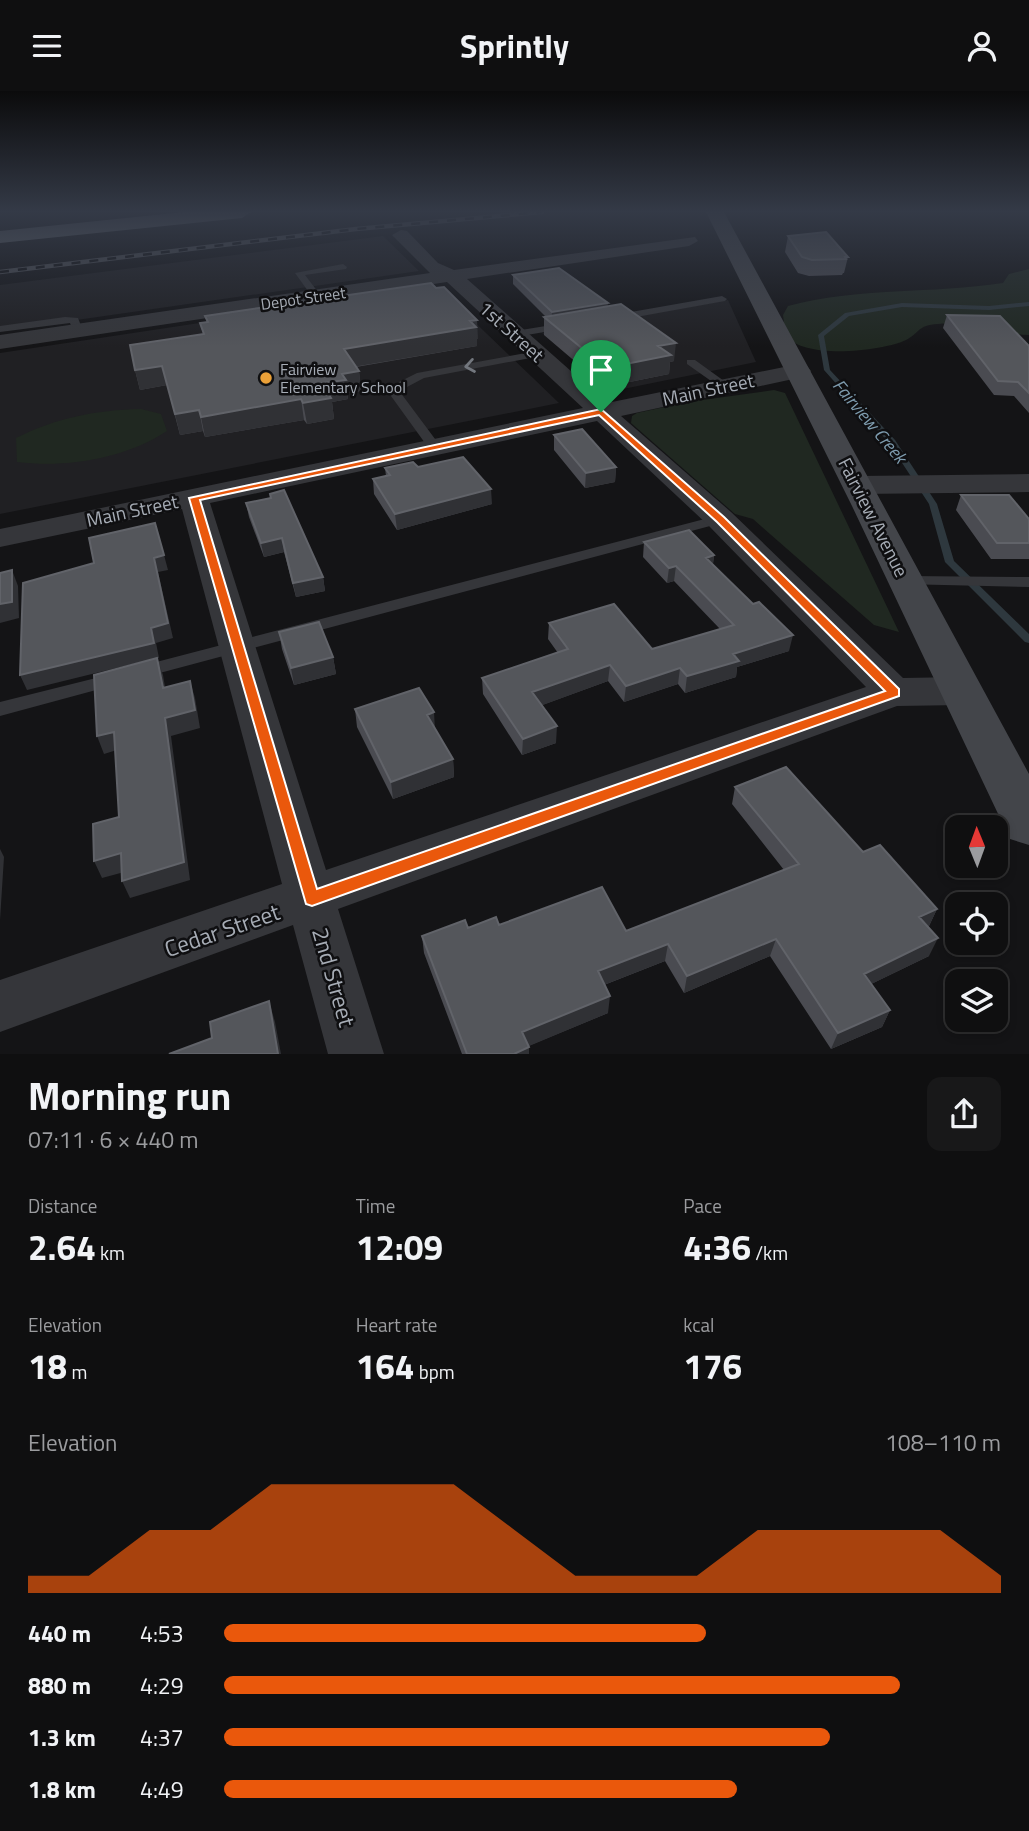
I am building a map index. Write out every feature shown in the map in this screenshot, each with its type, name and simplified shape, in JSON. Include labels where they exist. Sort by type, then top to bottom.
[{"type":"main road","name":"Fairview Avenue","points":[[739,257],[859,485],[1029,824]]},
{"type":"street","name":"1st Street","points":[[422,257],[431,267],[452,276],[720,519],[894,692]]},
{"type":"street","name":"Depot Street","points":[[0,342],[582,257]]},
{"type":"street","points":[[395,284],[435,287],[473,296]]},
{"type":"street","name":"Main Street","points":[[0,538],[799,371]]},
{"type":"street","points":[[859,485],[1029,483]]},
{"type":"street","name":"2nd Street","points":[[194,498],[356,1054]]},
{"type":"street","name":"Cedar Street","points":[[0,1006],[312,899],[894,692],[962,691]]},
{"type":"lane","points":[[316,296],[299,273],[342,267]]},
{"type":"lane","points":[[598,320],[722,299]]},
{"type":"lane","points":[[0,329],[74,320],[78,331]]},
{"type":"lane","points":[[515,334],[570,325]]},
{"type":"lane","points":[[435,447],[397,396],[405,381],[421,375],[537,354]]},
{"type":"lane","points":[[691,362],[725,386]]},
{"type":"lane","points":[[0,709],[720,519]]},
{"type":"lane","points":[[907,581],[1029,582]]},
{"type":"shaded area","points":[[219,257],[405,257],[419,271],[0,331],[0,285]]},
{"type":"shaded area","points":[[1029,269],[1029,335],[961,324],[938,324],[922,328],[906,340],[895,344],[863,350],[826,351],[796,344],[785,331],[783,315],[788,306],[868,293],[1003,283],[1009,274]]},
{"type":"shaded area","name":"Fairview Elementary School","points":[[438,287],[559,403],[0,514],[0,353]]},
{"type":"shaded area","points":[[728,300],[756,362],[613,391],[542,333]]},
{"type":"shaded area","points":[[774,390],[785,393],[899,632],[874,625],[753,519],[735,514],[631,423],[632,416],[637,413],[688,402]]},
{"type":"shaded area","points":[[141,409],[161,414],[167,431],[132,449],[95,459],[55,464],[17,462],[16,438],[31,431],[77,416]]},
{"type":"building","points":[[802,257],[848,257],[812,260]]},
{"type":"building","points":[[559,268],[608,303],[552,312],[513,275]]},
{"type":"building","points":[[431,283],[436,288],[444,287],[477,320],[470,321],[476,327],[344,349],[359,371],[342,374],[346,380],[322,383],[331,398],[303,403],[301,399],[201,417],[199,410],[175,414],[162,366],[135,370],[130,345],[204,334],[200,323],[208,322],[205,316]]},
{"type":"building","points":[[621,304],[676,343],[658,346],[671,355],[606,368],[544,317]]},
{"type":"building","points":[[947,315],[1000,316],[1029,346],[1029,393],[1018,382],[998,381]]},
{"type":"building","points":[[582,429],[616,467],[586,473],[554,435]]},
{"type":"building","points":[[463,457],[491,489],[395,514],[373,479],[390,475],[385,468],[413,462],[418,467]]},
{"type":"building","points":[[284,490],[323,577],[293,583],[282,538],[261,543],[246,503],[271,498],[270,494]]},
{"type":"building","points":[[961,495],[1009,495],[1029,519],[1029,543],[997,543]]},
{"type":"building","points":[[155,523],[164,555],[154,558],[168,623],[151,628],[154,643],[20,675],[23,583],[94,563],[89,538]]},
{"type":"building","points":[[689,530],[714,555],[706,558],[753,604],[759,602],[793,635],[733,654],[739,661],[687,676],[680,668],[626,686],[610,665],[532,692],[557,726],[523,739],[482,678],[568,649],[549,623],[614,604],[652,649],[734,625],[676,566],[669,568],[644,542]]},
{"type":"building","points":[[12,570],[12,602],[0,604],[0,573]]},
{"type":"building","points":[[319,622],[333,657],[291,668],[279,632]]},
{"type":"building","points":[[157,658],[163,688],[190,681],[195,710],[165,718],[184,862],[122,881],[121,853],[94,861],[93,824],[119,817],[114,732],[97,736],[94,675]]},
{"type":"building","points":[[419,688],[434,712],[427,715],[453,759],[391,782],[355,709]]},
{"type":"building","points":[[786,767],[863,852],[880,845],[937,909],[919,917],[938,938],[864,974],[890,1010],[838,1033],[776,939],[687,976],[668,944],[598,971],[610,996],[522,1032],[529,1047],[514,1054],[467,1054],[422,936],[465,920],[468,928],[496,917],[499,925],[602,887],[626,931],[799,864],[735,787]]},
{"type":"building","points":[[269,1001],[278,1054],[169,1054],[212,1038],[210,1022]]},
{"type":"waterway","name":"Fairview Creek","points":[[1029,304],[989,308],[902,305],[847,314],[821,335],[827,370],[892,442],[933,504],[950,562],[1029,640]]},
{"type":"railway","points":[[0,272],[125,257]]},
{"type":"place","name":"Fairview Elementary School","points":[[266,378]]},
{"type":"route","points":[[601,412],[720,519],[894,692],[312,899],[194,498],[601,412]]}]
